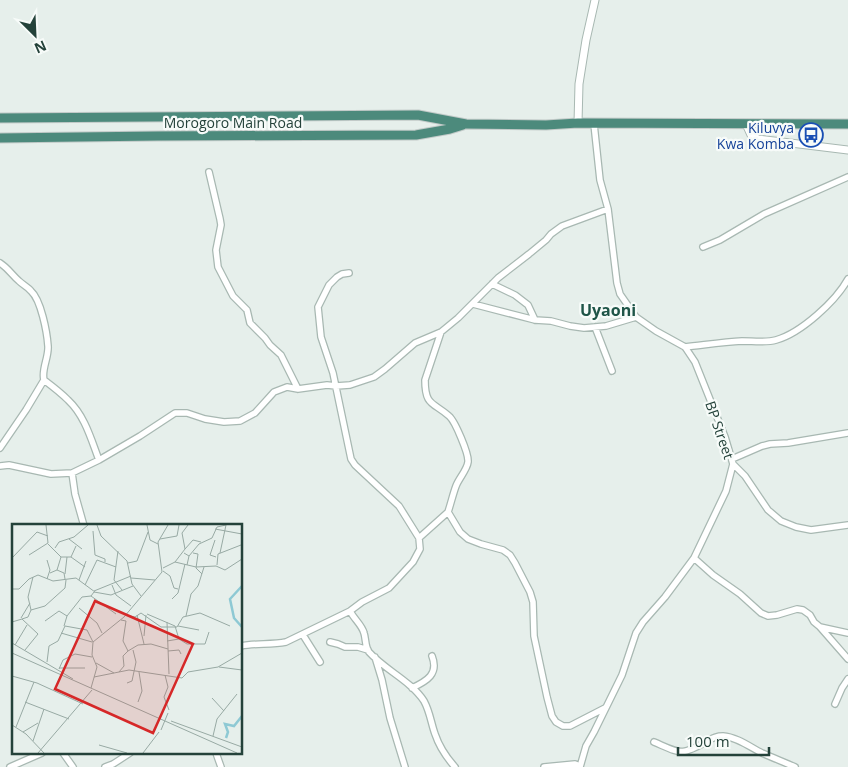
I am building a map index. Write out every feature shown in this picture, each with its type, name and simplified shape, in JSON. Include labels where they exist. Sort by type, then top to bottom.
[{"type":"highway","name":"Morogoro Main Road","points":[[0,118],[418,115],[466,124],[546,126],[578,124],[848,124]]},
{"type":"highway","name":"Morogoro Main Road","points":[[0,138],[416,135],[466,124]]},
{"type":"street","points":[[578,124],[579,84],[586,40],[596,0]]},
{"type":"street","points":[[594,124],[600,180],[608,209],[620,294],[636,317],[656,332],[685,347],[740,341],[779,340],[795,332],[819,314],[839,293],[848,279]]},
{"type":"street","points":[[746,124],[751,134],[758,139],[848,150]]},
{"type":"street","points":[[209,172],[220,219],[216,250],[218,267],[233,296],[247,310],[250,323],[281,355],[298,389]]},
{"type":"street","points":[[703,247],[720,240],[764,214],[848,176]]},
{"type":"street","points":[[0,466],[9,465],[51,474],[72,472],[99,460],[175,413],[187,413],[205,419],[224,422],[240,420],[255,413],[274,392],[286,387],[298,389],[350,385],[374,377],[415,343],[441,332],[473,304],[492,284],[562,226],[608,209]]},
{"type":"street","points":[[0,263],[36,297],[43,318],[48,346],[44,380],[0,448]]},
{"type":"street","points":[[242,646],[286,642],[350,611],[362,602],[389,588],[413,562],[420,549],[419,538],[399,506],[351,459],[333,373],[321,338],[318,308],[329,285],[342,274],[349,273]]},
{"type":"street","points":[[492,284],[528,305],[535,320]]},
{"type":"street","points":[[473,304],[535,320],[551,321],[577,327],[606,326],[636,317]]},
{"type":"street","points":[[595,327],[612,371]]},
{"type":"street","points":[[419,538],[448,512],[456,485],[468,465],[468,458],[450,417],[431,404],[425,388],[425,380],[441,332]]},
{"type":"street","name":"BP Street","points":[[580,766],[586,746],[622,675],[636,633],[643,622],[666,597],[694,558],[726,491],[732,461],[725,437],[695,362],[685,347]]},
{"type":"street","points":[[44,380],[69,401],[81,416],[99,460]]},
{"type":"street","points":[[848,433],[788,443],[770,444],[732,461],[745,476],[768,510],[781,521],[811,530],[848,525]]},
{"type":"street","points":[[72,472],[75,494],[83,524]]},
{"type":"street","points":[[448,512],[460,532],[468,539],[503,550],[510,555],[530,592],[533,602],[534,636],[547,697],[552,716],[556,722],[563,726],[570,726],[606,708]]},
{"type":"street","points":[[694,558],[761,613],[768,616],[797,609],[803,610],[810,615],[814,622],[848,659]]},
{"type":"street","points":[[350,611],[364,632],[368,650]]},
{"type":"street","points":[[820,627],[848,633]]},
{"type":"street","points":[[303,634],[320,662]]},
{"type":"street","points":[[330,642],[345,647],[358,647],[368,650],[412,688],[423,699],[429,711],[435,736],[455,767]]},
{"type":"street","points":[[412,688],[424,682],[433,672],[435,667],[432,656]]},
{"type":"street","points":[[375,657],[390,718],[405,767]]},
{"type":"street","points":[[835,704],[848,679]]},
{"type":"street","points":[[654,742],[676,752],[682,752],[688,751],[715,737],[723,736],[740,741],[795,767]]},
{"type":"street","points":[[10,767],[40,754]]},
{"type":"street","points":[[64,754],[73,767]]},
{"type":"street","points":[[105,767],[115,766],[129,754]]},
{"type":"street","points":[[216,754],[222,767]]},
{"type":"street","points":[[544,767],[574,764],[580,766]]},
{"type":"place","name":"Kiluvya Kwa Komba","points":[[811,135]]},
{"type":"district","name":"Uyaoni","points":[[608,310]]}]
